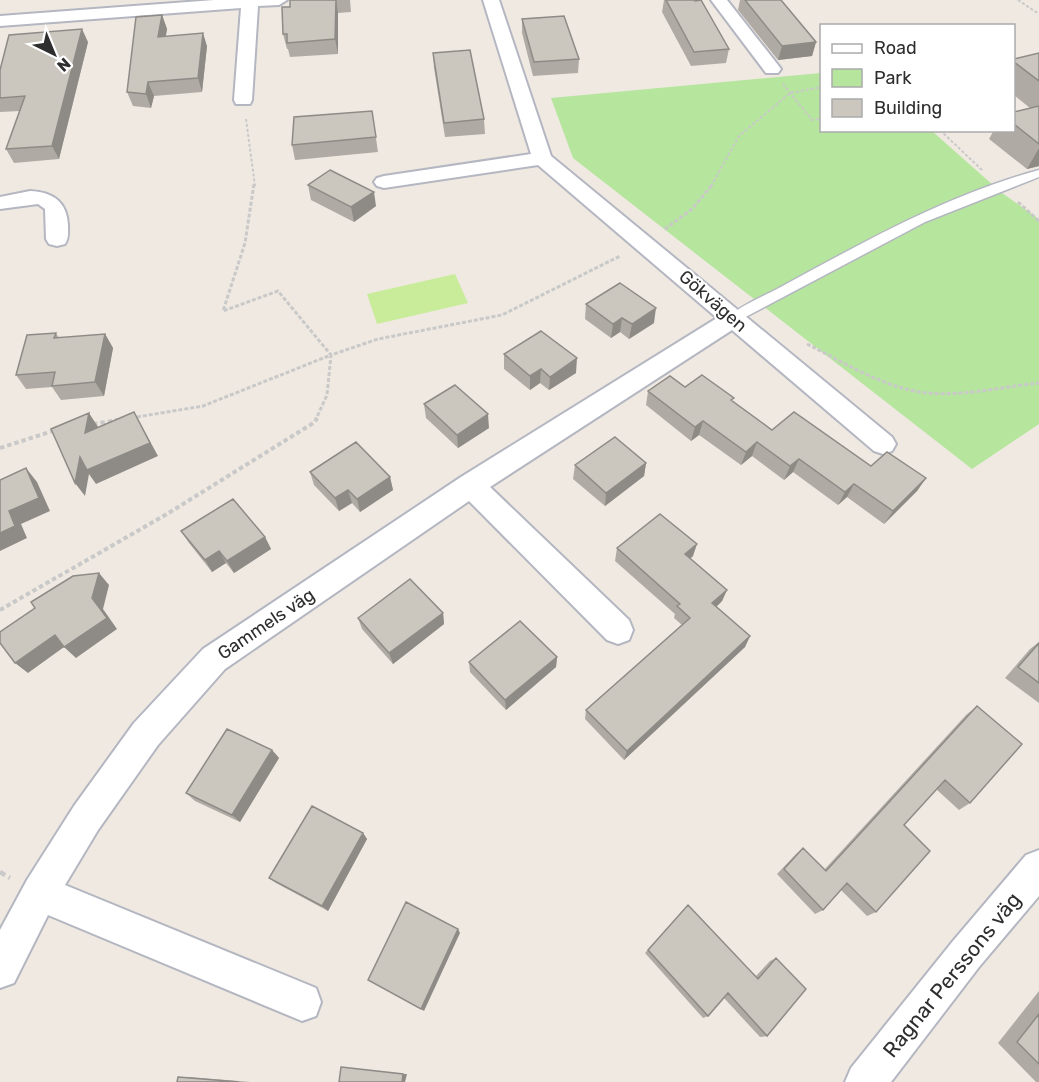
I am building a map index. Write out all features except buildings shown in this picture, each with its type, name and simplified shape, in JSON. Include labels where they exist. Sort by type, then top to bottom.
[{"type":"street","points":[[0,21],[279,0]]},
{"type":"street","points":[[384,182],[542,158],[491,0]]},
{"type":"street","points":[[719,0],[772,69]]},
{"type":"street","points":[[243,100],[250,1]]},
{"type":"street","name":"Gökvägen","points":[[542,158],[883,444]]},
{"type":"street","points":[[0,203],[19,198],[38,198],[50,202],[56,211],[57,239]]},
{"type":"street","name":"Gammels väg","points":[[0,969],[40,893],[87,818],[146,734],[214,659],[471,485],[734,318]]},
{"type":"street","points":[[471,485],[618,630]]},
{"type":"street","name":"Ragnar Perssons väg","points":[[865,1082],[966,954],[1039,868]]},
{"type":"street","points":[[40,893],[302,1002]]},
{"type":"lane","points":[[734,318],[916,222],[1000,186],[1039,173]]},
{"type":"path","points":[[1018,0],[1039,14]]},
{"type":"path","points":[[772,69],[812,120],[820,119]]},
{"type":"path","points":[[91,424],[203,406],[331,355],[378,339],[502,315],[645,243],[692,209],[717,179],[739,136],[790,93],[820,87]]},
{"type":"path","points":[[0,610],[167,514],[315,422],[327,395],[331,355],[278,291],[223,311],[245,243],[255,189],[243,100]]},
{"type":"path","points":[[807,343],[871,375],[915,392],[952,392],[1039,383]]},
{"type":"path","points":[[0,448],[56,430]]},
{"type":"green space","points":[[820,73],[820,132],[933,132],[1002,193],[1039,219],[1039,424],[972,469],[573,158],[551,98]]},
{"type":"green space","points":[[455,274],[468,303],[377,324],[367,294]]}]
